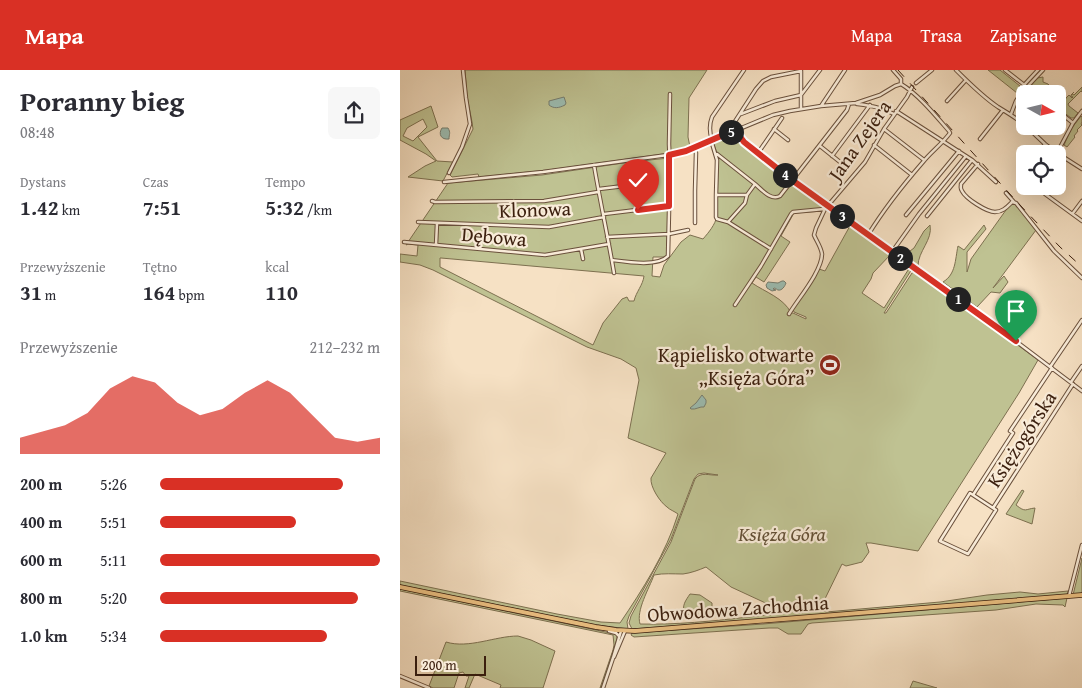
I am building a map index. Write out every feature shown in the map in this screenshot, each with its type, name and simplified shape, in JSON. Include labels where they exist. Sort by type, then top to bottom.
[{"type":"main road","name":"Obwodowa Zachodnia","points":[[400,587],[623,631],[1082,595]]},
{"type":"street","points":[[449,173],[462,147],[470,124],[464,70]]},
{"type":"street","points":[[744,70],[712,117],[710,125],[709,132],[717,160],[716,217],[728,222],[771,249]]},
{"type":"street","points":[[735,130],[734,124],[739,115],[763,81],[771,77],[800,70],[802,109]]},
{"type":"street","points":[[739,115],[775,100],[801,95],[820,70]]},
{"type":"street","points":[[821,106],[845,70]]},
{"type":"street","points":[[868,235],[924,160],[949,135],[949,131],[936,115],[901,84],[900,77],[893,70]]},
{"type":"street","points":[[916,83],[932,70]]},
{"type":"street","points":[[956,70],[982,95],[1016,118]]},
{"type":"street","points":[[1005,70],[1025,85]]},
{"type":"street","points":[[1027,85],[1038,70]]},
{"type":"street","points":[[1027,85],[1042,70]]},
{"type":"street","points":[[947,101],[966,80]]},
{"type":"street","points":[[444,182],[543,172],[680,153],[773,115],[821,106],[856,103],[880,95],[901,84]]},
{"type":"street","name":"Jana Zejera","points":[[789,314],[811,281],[820,263],[821,250],[814,234],[825,209],[864,162],[912,87]]},
{"type":"street","points":[[612,260],[652,262],[661,261],[668,257],[670,94]]},
{"type":"street","points":[[1011,114],[1016,102]]},
{"type":"street","points":[[856,103],[870,105],[895,113],[978,164],[996,182]]},
{"type":"street","points":[[716,154],[772,198],[775,198],[780,196],[820,146],[847,110],[849,104]]},
{"type":"street","points":[[832,156],[870,105]]},
{"type":"street","points":[[980,139],[1003,110]]},
{"type":"street","points":[[1061,145],[1073,123],[1081,113]]},
{"type":"street","points":[[1066,117],[1073,123]]},
{"type":"street","points":[[758,153],[782,118]]},
{"type":"street","points":[[884,128],[924,160]]},
{"type":"street","points":[[774,129],[788,140]]},
{"type":"street","name":"Księżogórska","points":[[735,130],[744,142],[792,180],[1082,391]]},
{"type":"street","points":[[1036,135],[1045,144]]},
{"type":"street","points":[[820,146],[845,166]]},
{"type":"street","points":[[874,146],[912,175]]},
{"type":"street","points":[[694,147],[696,153],[695,223]]},
{"type":"street","points":[[906,215],[959,152]]},
{"type":"street","points":[[892,252],[919,214],[966,156]]},
{"type":"street","points":[[1066,159],[1082,169]]},
{"type":"street","points":[[927,216],[972,160]]},
{"type":"street","points":[[978,164],[961,184],[960,187],[966,196],[989,212],[1003,210],[1012,202],[1015,202]]},
{"type":"street","points":[[594,165],[614,273]]},
{"type":"street","points":[[432,201],[544,201],[649,184]]},
{"type":"street","points":[[728,222],[744,203],[755,184]]},
{"type":"street","points":[[1006,193],[1050,246],[1082,278]]},
{"type":"street","points":[[716,195],[747,195]]},
{"type":"street","points":[[1047,195],[1082,221]]},
{"type":"street","points":[[1073,213],[1082,201]]},
{"type":"street","name":"Klonowa","points":[[418,222],[549,227],[669,206]]},
{"type":"street","points":[[735,305],[793,212],[825,209]]},
{"type":"street","points":[[436,245],[437,223]]},
{"type":"street","points":[[607,237],[669,234],[688,230]]},
{"type":"street","name":"Dębowa","points":[[404,242],[545,255],[609,244]]},
{"type":"street","points":[[582,249],[583,259]]},
{"type":"street","points":[[1051,367],[1082,320]]},
{"type":"street","points":[[1072,383],[1082,366]]},
{"type":"street","name":"Księżogórska","points":[[973,495],[1013,433],[1010,431],[1051,367]]},
{"type":"street","name":"Księżogórska","points":[[993,508],[1072,383]]},
{"type":"street","name":"Księżogórska","points":[[970,493],[993,508],[996,510],[968,554],[940,541],[970,493]]},
{"type":"street","points":[[1069,596],[1082,545]]},
{"type":"street","points":[[598,627],[616,633],[619,638]]},
{"type":"street","points":[[603,688],[623,631]]},
{"type":"street","points":[[614,658],[623,631]]},
{"type":"street","points":[[400,676],[429,688]]},
{"type":"green space","points":[[465,70],[707,70],[689,98],[688,137],[690,147],[670,153],[548,170],[479,177],[478,174],[452,177],[450,175],[473,129],[467,96]]},
{"type":"green space","points":[[988,70],[1000,70],[1019,85],[1016,85],[1016,92]]},
{"type":"green space","points":[[1043,77],[1043,82],[1049,85],[1032,85],[1037,78]]},
{"type":"green space","points":[[1082,87],[1082,92],[1068,104],[1078,113],[1074,118],[1066,114],[1066,98],[1069,95],[1072,98],[1071,95],[1074,95]]},
{"type":"green space","points":[[431,106],[438,127],[418,137],[437,161],[453,162],[443,181],[408,177],[436,161],[400,140],[400,120]],"holes":[[[423,119],[427,127],[413,141],[403,136],[407,128]]]},
{"type":"green space","points":[[1081,116],[1082,125],[1067,147],[1064,145],[1071,129]]},
{"type":"green space","name":"Księża Góra","points":[[736,134],[744,143],[825,207],[824,211],[794,213],[781,236],[790,242],[764,282],[756,277],[752,283],[779,299],[791,313],[806,319],[806,317],[794,312],[793,309],[819,269],[825,271],[851,224],[891,254],[873,273],[862,293],[884,308],[910,267],[912,269],[884,313],[886,313],[915,271],[952,300],[1038,360],[918,551],[866,543],[869,552],[862,562],[846,566],[842,564],[820,609],[826,612],[940,602],[1020,592],[1038,594],[1068,591],[1067,595],[632,629],[629,623],[631,616],[671,542],[695,479],[703,474],[718,475],[704,473],[698,474],[694,479],[671,539],[629,616],[627,622],[628,629],[590,624],[400,585],[400,581],[557,614],[601,622],[620,623],[660,557],[678,514],[661,502],[651,482],[651,478],[666,453],[628,438],[639,380],[636,368],[621,359],[587,347],[433,270],[420,265],[400,262],[400,254],[417,256],[418,245],[406,245],[448,183],[542,175],[669,158],[667,256],[653,257],[652,276],[660,277],[664,265],[681,242],[690,235],[703,239],[712,228],[716,219],[718,156],[713,142]],"holes":[[[441,258],[644,276],[634,301],[629,301],[627,297],[622,299],[603,323],[593,345],[440,267]],[[706,567],[731,587],[772,606],[791,611],[708,621],[640,624],[641,606],[654,575],[683,574]]]},
{"type":"green space","points":[[1011,203],[1015,203],[1036,230],[993,288],[1004,276],[1008,282],[1000,293],[991,292],[977,307],[943,282],[953,271],[958,246],[964,250],[984,225],[986,229],[967,252],[967,272],[971,259]]},
{"type":"green space","points":[[930,225],[928,241],[920,255],[918,266],[894,251],[906,254],[914,248]]},
{"type":"green space","points":[[1022,490],[1024,491],[1016,505],[1024,510],[1035,508],[1032,524],[1006,514]]},
{"type":"green space","points":[[1082,558],[1082,594],[1073,595]]},
{"type":"green space","points":[[400,589],[615,634],[617,639],[601,688],[613,650],[613,635],[400,591]]},
{"type":"green space","points":[[690,594],[700,595],[712,603],[712,610],[706,613],[685,614],[684,606]]},
{"type":"green space","points":[[1067,598],[1065,607],[1063,605],[1036,604],[996,610],[812,623],[808,624],[801,634],[788,634],[778,628],[769,628],[634,637],[631,635],[632,633],[763,624]]},
{"type":"green space","points":[[518,636],[555,651],[543,688],[500,688],[501,685],[475,674],[469,688],[465,688],[469,676],[466,676],[463,672],[459,673],[454,688],[433,688],[429,686],[446,642],[464,644]]},
{"type":"green space","points":[[913,681],[937,688],[910,688]]},
{"type":"water","points":[[564,97],[565,105],[557,108],[549,105],[549,101]]},
{"type":"water","points":[[442,128],[448,128],[450,132],[449,139],[444,139],[441,136]]},
{"type":"water","points":[[782,281],[786,283],[781,290],[774,288],[776,290],[772,291],[767,288],[768,282],[778,283]]},
{"type":"water","name":"Kąpielisko otwarte „Księża Góra”","points":[[832,355],[838,360],[829,375],[822,371]]},
{"type":"water","points":[[702,395],[706,400],[704,407],[691,409],[690,408]]},
{"type":"railway","points":[[898,70],[1018,203],[1082,267]]},
{"type":"place","name":"Kąpielisko otwarte „Księża Góra”","points":[[830,365]]},
{"type":"route","points":[[638,210],[669,206],[669,155],[686,151],[735,130],[736,134],[744,142],[807,192],[1016,341]]}]
